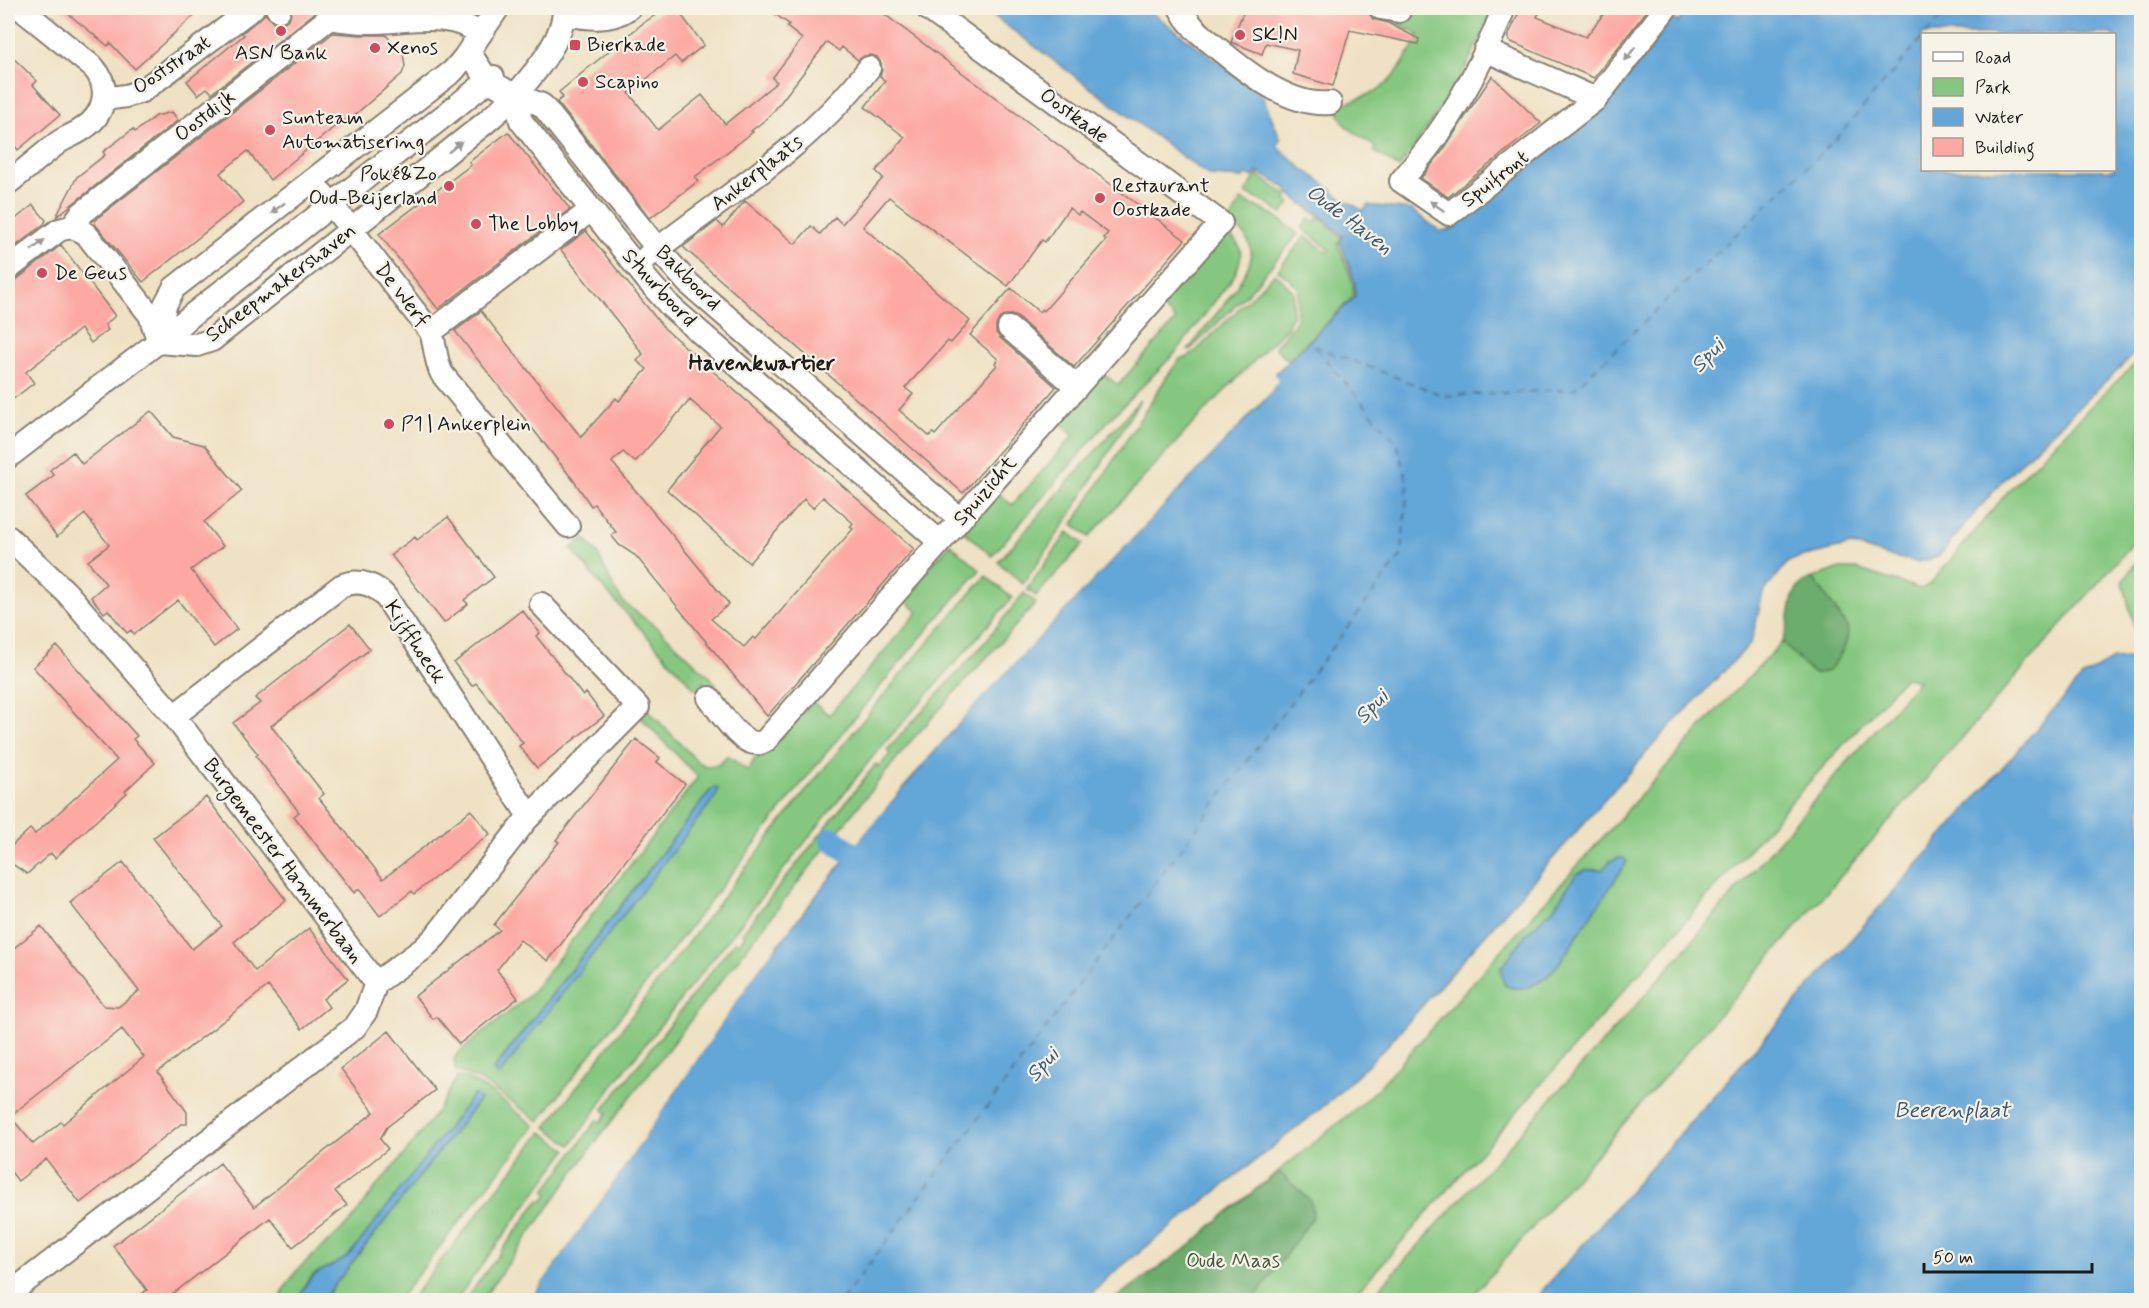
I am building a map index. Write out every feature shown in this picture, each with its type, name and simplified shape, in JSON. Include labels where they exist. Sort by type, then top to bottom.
[{"type":"street","points":[[20,8],[94,68],[104,85],[104,99]]},
{"type":"street","name":"Ooststraat","points":[[8,183],[61,141],[86,127],[99,111],[104,99],[142,91],[253,8]]},
{"type":"street","points":[[8,457],[158,342],[165,305],[174,288],[453,71],[498,8]]},
{"type":"street","points":[[564,11],[593,18],[609,18],[629,8]]},
{"type":"street","name":"Oostkade","points":[[927,8],[1221,223]]},
{"type":"street","points":[[1180,8],[1195,29],[1270,85],[1300,100],[1330,103]]},
{"type":"street","name":"Spuifront","points":[[1504,8],[1472,77],[1444,125],[1401,181],[1449,214],[1596,99],[1666,8]]},
{"type":"street","name":"Scheepmakershaven","points":[[158,342],[197,345],[212,340],[485,123],[515,95],[556,40],[564,11]]},
{"type":"street","points":[[336,13],[365,22],[448,19],[469,26],[474,43],[491,78],[515,95]]},
{"type":"street","name":"Oostdijk","points":[[8,269],[56,232],[71,227],[81,214],[299,34],[336,13]]},
{"type":"street","points":[[1485,50],[1596,99]]},
{"type":"street","name":"Ankerplaats","points":[[635,266],[735,192],[805,136],[844,99],[869,68]]},
{"type":"street","name":"Scheepmakershaven","points":[[158,342],[491,78]]},
{"type":"street","name":"Stuurboord","points":[[515,95],[521,121],[635,266],[671,307],[940,542]]},
{"type":"street","name":"Bakboord","points":[[515,95],[542,105],[688,283],[960,519]]},
{"type":"street","name":"De Werf","points":[[312,181],[431,332],[437,363],[442,374],[568,526]]},
{"type":"street","points":[[431,332],[591,210]]},
{"type":"street","name":"Spuizicht","points":[[709,698],[742,737],[753,743],[762,743],[766,740],[1221,223]]},
{"type":"street","points":[[71,227],[87,235],[150,315],[158,342]]},
{"type":"street","points":[[1009,328],[1077,387]]},
{"type":"street","points":[[745,370],[764,348]]},
{"type":"street","points":[[872,482],[892,459]]},
{"type":"street","name":"Burgemeester Hammerbaan","points":[[8,537],[67,593],[174,716],[376,983],[366,1011],[355,1027],[8,1295]]},
{"type":"street","name":"Kijffhoeck","points":[[174,716],[341,586],[364,584],[382,592],[388,600],[529,816]]},
{"type":"street","points":[[376,983],[423,949],[436,936],[529,816],[638,707],[541,604]]},
{"type":"green space","points":[[1399,8],[1493,8],[1456,84],[1399,168],[1374,151],[1376,148],[1346,126],[1335,107],[1382,87],[1401,66],[1419,35],[1393,21]]},
{"type":"green space","points":[[1257,175],[1288,196],[1286,200],[1290,203],[1282,214],[1270,205],[1245,193]]},
{"type":"green space","points":[[1241,200],[1274,215],[1298,234],[1250,291],[1189,351],[1234,290],[1249,265],[1251,251],[1248,241],[1242,232],[1230,222]]},
{"type":"green space","points":[[1319,216],[1342,238],[1338,244],[1353,283],[1353,297],[1288,361],[1275,347],[1296,321],[1299,288],[1278,270],[1305,236],[1327,252],[1330,250],[1302,228],[1309,218],[1314,222]]},
{"type":"green space","points":[[1224,231],[1236,241],[1241,250],[1240,262],[1234,276],[1177,351],[1108,421],[992,556],[962,530],[996,491],[1012,505],[1074,435],[1058,421],[1101,372],[1118,385],[1176,320],[1160,305]]},
{"type":"green space","points":[[1275,273],[1294,292],[1292,315],[1287,327],[1202,414],[1089,537],[1073,524],[1168,375],[1180,359],[1188,357],[1197,350]]},
{"type":"green space","points":[[2141,358],[2141,534],[1469,1300],[1369,1300],[1640,1001],[1918,681],[1905,677],[1791,802],[1350,1300],[1113,1300],[1191,1245],[1219,1219],[1353,1111],[1379,1087],[1717,710],[1782,642],[1809,671],[1847,626],[1813,578],[1838,569],[1856,569],[1921,589],[1930,584],[2011,488]],"holes":[[[1624,859],[1626,863],[1560,962],[1547,977],[1527,933],[1554,908],[1585,870],[1602,870]]]},
{"type":"green space","points":[[1140,400],[1068,519],[1023,584],[998,562]]},
{"type":"green space","points":[[1068,532],[1083,544],[1036,596],[1027,589]]},
{"type":"green space","points":[[585,538],[598,554],[616,592],[624,603],[659,629],[717,686],[711,691],[703,682],[695,689],[598,582],[571,548]]},
{"type":"green space","points":[[950,544],[980,570],[910,650],[799,787],[539,1121],[481,1081],[456,1071],[454,1059],[458,1053],[530,995],[698,777],[640,717],[647,709],[698,762],[706,766],[718,765],[728,756],[748,771],[755,758],[766,754],[813,702],[829,715],[918,612],[903,598]],"holes":[[[715,787],[718,789],[715,796],[499,1075],[493,1070],[710,791]]]},
{"type":"green space","points":[[2141,555],[2141,656],[2123,582]]},
{"type":"green space","points":[[986,576],[1012,598],[875,754],[620,1076],[571,1145],[546,1127],[816,778],[928,642]]},
{"type":"green space","points":[[1813,578],[1847,626],[1848,632],[1843,650],[1829,671],[1815,674],[1782,642],[1786,634],[1793,596],[1804,582]]},
{"type":"green space","points":[[1024,593],[1036,603],[910,742],[832,839],[594,1144],[482,1300],[465,1300],[539,1200],[543,1201],[548,1194],[545,1191],[597,1120],[601,1122],[607,1113],[603,1110],[735,941],[739,944],[745,935],[742,933],[876,764],[879,767],[890,754],[887,750],[979,649]]},
{"type":"green space","points":[[457,1077],[465,1078],[486,1089],[535,1126],[398,1300],[323,1300],[480,1099],[474,1094],[345,1259],[314,1274],[306,1283],[299,1300],[280,1300],[284,1289],[297,1270],[351,1221],[379,1183],[404,1155],[440,1107]]},
{"type":"green space","points":[[542,1132],[567,1150],[456,1300],[410,1300]]},
{"type":"green space","name":"Oude Maas","points":[[1279,1172],[1311,1201],[1313,1217],[1253,1300],[1113,1300],[1191,1245],[1219,1219]]},
{"type":"water","points":[[983,8],[1146,8],[1262,95],[1281,140],[1277,146],[1303,169],[1333,190],[1332,192],[1363,211],[1368,205],[1412,210],[1440,231],[1452,229],[1611,98],[1666,27],[1666,21],[1670,16],[1678,22],[1689,8],[2141,8],[2141,347],[2004,479],[1938,557],[1917,562],[1852,545],[1788,562],[1763,593],[1751,643],[1664,733],[1384,1049],[1329,1102],[1108,1277],[1086,1300],[530,1300],[614,1182],[758,970],[874,822],[973,707],[1267,397],[1276,384],[1275,374],[1355,297],[1355,283],[1340,241],[1343,236],[1318,213],[1316,214],[1287,192],[1288,189],[1257,172],[1253,177],[1246,175],[1243,178],[1209,176]]},
{"type":"water","name":"Beerenplaat","points":[[2141,657],[2141,1300],[1534,1300],[2082,677],[2113,659]]},
{"type":"water","points":[[716,787],[718,789],[716,796],[499,1075],[493,1071],[710,791]]},
{"type":"water","points":[[1624,858],[1627,862],[1555,968],[1541,981],[1531,986],[1515,988],[1504,984],[1501,968],[1527,933],[1554,908],[1576,874],[1585,870],[1602,870],[1610,861]]},
{"type":"water","points":[[474,1094],[480,1099],[323,1300],[299,1300],[309,1280],[322,1270],[337,1264],[352,1252]]},
{"type":"pier","points":[[1273,371],[1277,382],[1269,394],[973,707],[917,770],[826,881],[758,970],[614,1182],[530,1300],[527,1300],[612,1181],[724,1013],[824,879],[970,705],[1267,392],[1274,381]]},
{"type":"building","points":[[61,8],[202,8],[135,69],[110,43],[108,46]]},
{"type":"building","points":[[292,8],[321,8],[212,93],[207,88],[198,95],[187,81],[244,35],[242,33],[265,14],[275,23],[282,23],[289,19]]},
{"type":"building","points":[[666,8],[670,8],[676,15],[679,12],[704,45],[681,63],[675,56],[629,93],[658,130],[702,95],[725,124],[777,82],[772,78],[802,39],[787,27],[789,24],[766,8],[876,8],[1185,240],[1074,367],[1017,317],[1005,315],[999,319],[996,333],[1000,338],[1056,387],[963,493],[683,247],[717,221],[723,227],[745,201],[795,244],[811,226],[820,234],[835,217],[842,224],[883,178],[876,171],[905,137],[865,107],[885,81],[880,76],[881,63],[877,57],[864,56],[858,60],[842,47],[839,51],[827,42],[770,116],[695,177],[698,181],[650,218],[557,102],[563,97],[559,92],[642,24]],"holes":[[[889,197],[1008,286],[1042,240],[1045,242],[1069,208],[1078,215],[1080,212],[1108,233],[1104,238],[1106,240],[1044,311],[1042,309],[1039,312],[1011,288],[970,335],[998,359],[995,363],[997,365],[935,435],[933,433],[929,436],[899,410],[913,394],[905,388],[948,341],[951,343],[970,321],[863,227]]]},
{"type":"building","points":[[1245,8],[1342,8],[1369,13],[1373,19],[1388,23],[1419,39],[1418,44],[1350,30],[1333,86],[1293,74],[1298,50],[1266,43],[1262,54],[1231,42]]},
{"type":"building","points":[[1521,8],[1542,8],[1537,17],[1586,37],[1608,8],[1649,8],[1594,78],[1509,41],[1509,34]]},
{"type":"building","points":[[333,33],[386,35],[403,54],[405,66],[402,74],[350,119],[348,118],[333,128],[270,180],[248,151],[220,173],[243,202],[143,282],[95,224],[95,220]]},
{"type":"building","points":[[8,53],[37,81],[33,85],[60,115],[18,150],[8,137]]},
{"type":"building","points":[[1492,76],[1541,123],[1448,197],[1421,178],[1444,149]]},
{"type":"building","points":[[172,112],[178,120],[56,217],[77,177],[105,155],[103,152],[133,129],[135,132],[156,116]]},
{"type":"building","name":"The Lobby","points":[[508,132],[570,209],[438,309],[379,234],[471,165],[469,162]]},
{"type":"building","points":[[33,205],[46,220],[44,224],[8,252],[8,225]]},
{"type":"building","points":[[586,231],[664,328],[914,549],[767,716],[636,556],[619,545],[611,535],[616,532],[594,504],[591,506],[574,481],[455,331],[481,311],[581,437],[616,398],[619,401],[647,369],[637,361],[643,354],[561,250]],"holes":[[[690,400],[720,426],[667,490],[749,563],[804,499],[813,508],[823,497],[853,523],[850,527],[853,529],[756,639],[753,637],[744,647],[711,619],[729,604],[612,462],[623,452],[635,462]]]},
{"type":"building","points":[[61,245],[115,316],[105,325],[108,330],[91,343],[81,329],[26,372],[34,383],[8,403],[8,282],[16,280]]},
{"type":"building","points":[[151,411],[173,437],[204,445],[242,491],[204,522],[223,546],[191,570],[237,629],[214,647],[178,600],[134,634],[131,630],[127,633],[108,610],[104,613],[91,597],[106,584],[88,561],[109,545],[85,514],[57,537],[26,496],[54,475],[50,470],[73,452],[82,464]]},
{"type":"building","points":[[448,517],[494,577],[464,600],[468,604],[444,623],[391,555],[415,537],[417,540]]},
{"type":"building","points":[[522,610],[540,633],[536,636],[583,696],[586,693],[604,716],[537,768],[519,746],[523,743],[498,710],[476,683],[472,686],[454,663]]},
{"type":"building","points":[[350,624],[370,649],[271,726],[324,794],[319,798],[383,879],[471,810],[490,834],[414,894],[412,891],[380,916],[359,889],[354,893],[294,816],[299,812],[233,723],[260,703],[255,698]]},
{"type":"building","points":[[57,646],[137,736],[133,739],[155,763],[125,791],[127,793],[55,858],[51,853],[27,874],[8,861],[8,849],[30,829],[35,834],[117,760],[33,667]]},
{"type":"building","points":[[636,739],[660,758],[657,762],[685,784],[548,961],[520,940],[497,970],[518,998],[459,1044],[437,1017],[433,1019],[415,996],[500,930],[494,925],[559,842],[556,840]]},
{"type":"building","points":[[206,797],[286,900],[234,942],[255,971],[309,928],[348,979],[323,999],[329,1007],[302,1029],[268,986],[158,1072],[187,1112],[187,1124],[181,1124],[80,1203],[46,1159],[18,1181],[8,1168],[8,953],[41,926],[104,1006],[118,1007],[139,991],[70,903],[123,862],[192,949],[222,926],[153,838]],"holes":[[[122,1029],[144,1057],[63,1124],[61,1122],[33,1144],[10,1116]]]},
{"type":"building","points":[[389,1031],[435,1090],[387,1127],[380,1139],[388,1149],[335,1191],[347,1205],[293,1247],[270,1218],[165,1300],[133,1300],[147,1290],[113,1246],[220,1163],[254,1207],[374,1112],[341,1069]]},
{"type":"waterway","points":[[832,839],[876,871]]},
{"type":"ferry route","points":[[1927,33],[1949,8]]},
{"type":"ferry route","points":[[1314,346],[1445,396],[1574,389],[1835,140],[1921,39]]},
{"type":"ferry route","points":[[842,1300],[1401,556],[1408,485],[1397,443],[1313,345]]},
{"type":"place","name":"ASN Bank","points":[[281,31]]},
{"type":"place","name":"SK!N","points":[[1240,35]]},
{"type":"place","name":"Bierkade","points":[[575,45]]},
{"type":"place","name":"Xenos","points":[[375,48]]},
{"type":"place","name":"Scapino","points":[[583,82]]},
{"type":"place","name":"Sunteam Automatisering","points":[[270,130]]},
{"type":"place","name":"Poké&Zo Oud-Beijerland","points":[[449,186]]},
{"type":"place","name":"Restaurant Oostkade","points":[[1100,198]]},
{"type":"place","name":"The Lobby","points":[[476,224]]},
{"type":"place","name":"De Geus","points":[[42,273]]},
{"type":"place","name":"P1 | Ankerplein","points":[[389,424]]},
{"type":"district","name":"Havenkwartier","points":[[762,364]]},
{"type":"water label","name":"Oude Haven","points":[[1349,220]]},
{"type":"water label","name":"Spui","points":[[1708,356]]},
{"type":"water label","name":"Spui","points":[[1372,707]]},
{"type":"water label","name":"Spui","points":[[1043,1065]]}]
